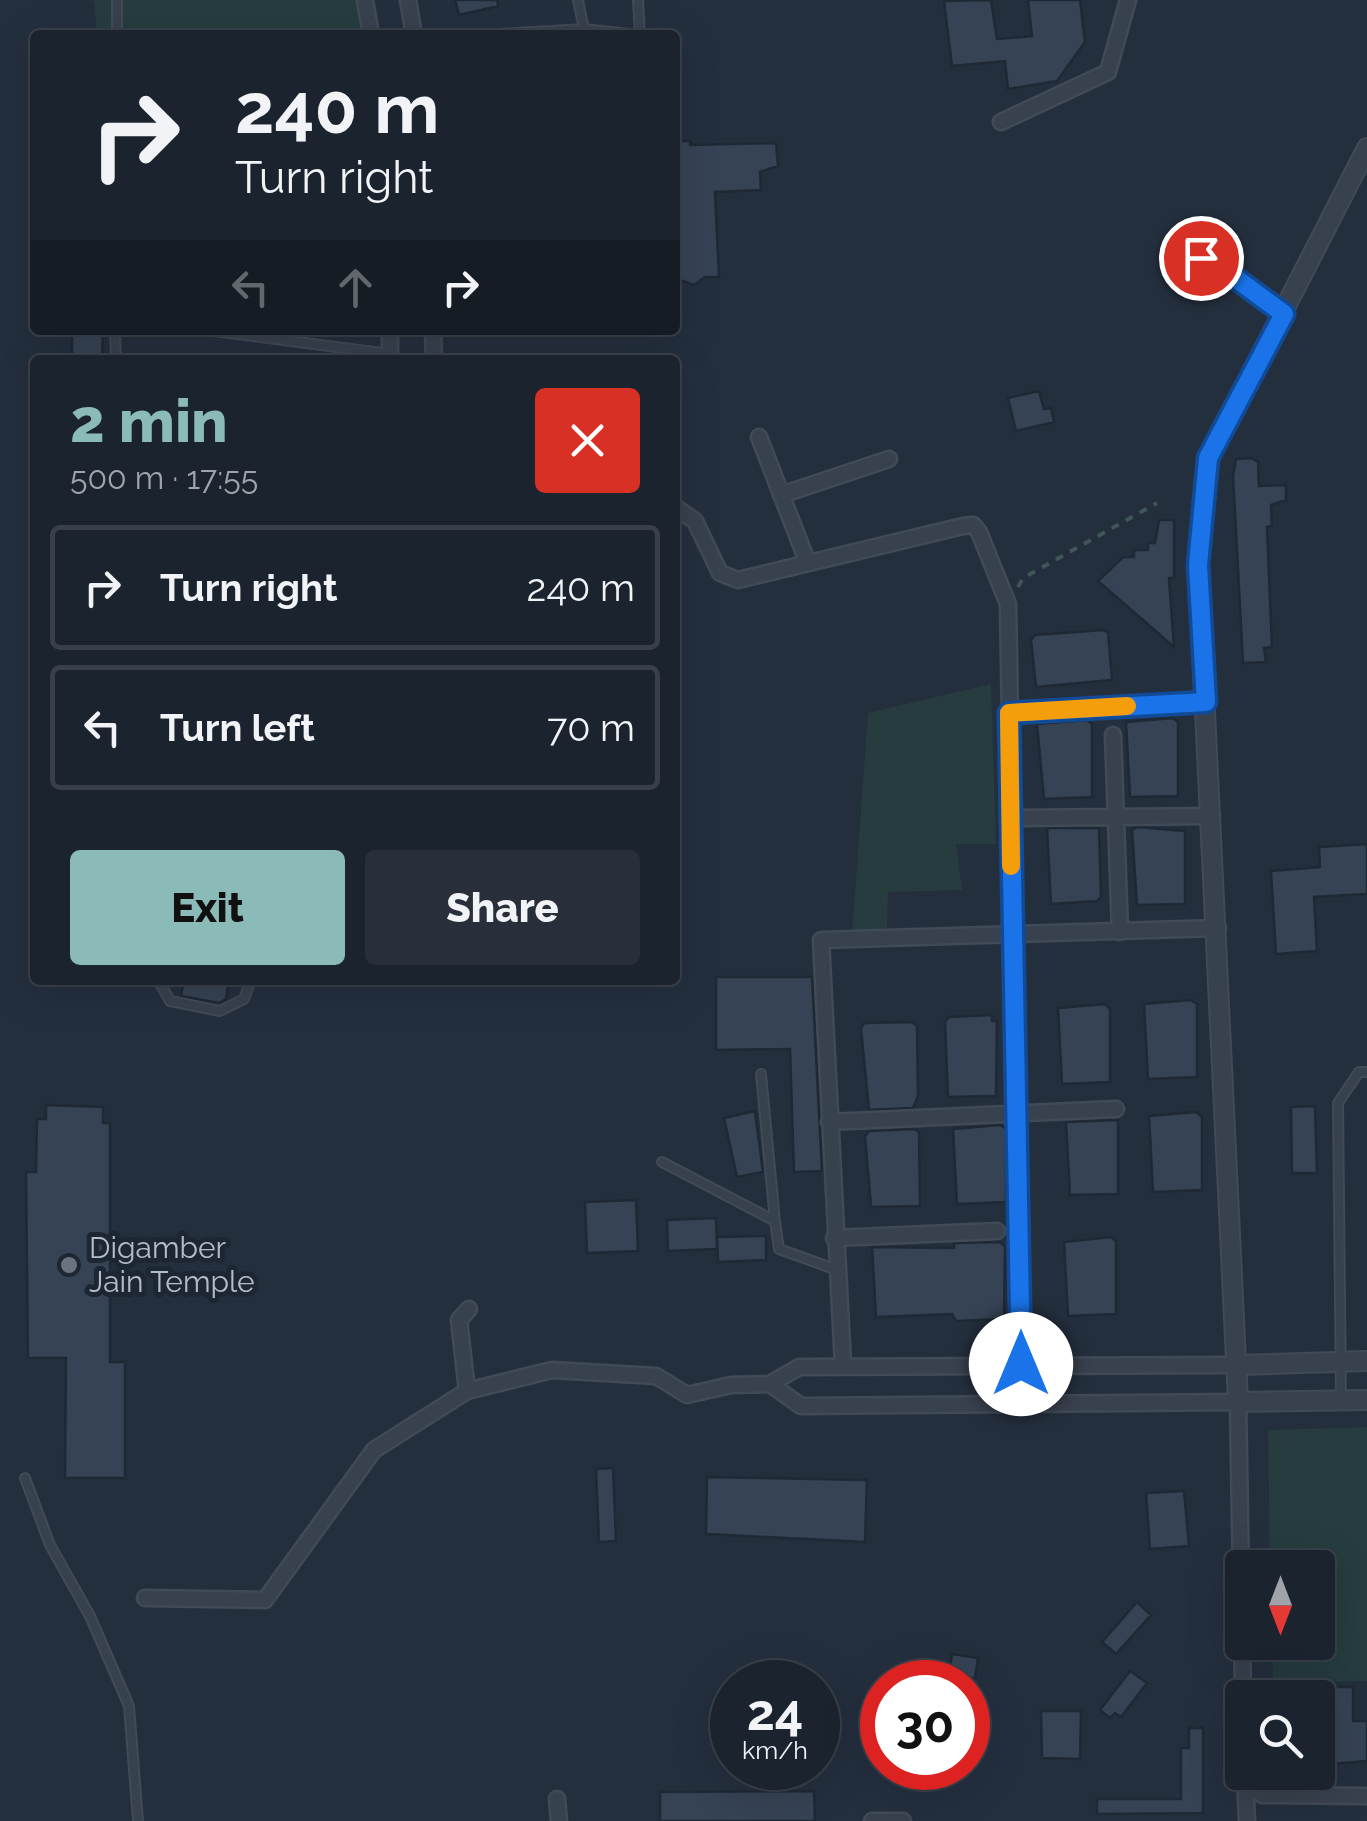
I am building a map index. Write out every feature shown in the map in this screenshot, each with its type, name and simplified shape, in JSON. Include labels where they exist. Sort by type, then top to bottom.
[{"type":"street","points":[[364,0],[370,30]]},
{"type":"street","points":[[408,0],[413,30]]},
{"type":"street","points":[[1000,122],[1108,72],[1128,0]]},
{"type":"street","points":[[1244,1680],[1238,1365],[1198,565],[1208,458],[1367,148]]},
{"type":"street","points":[[1172,243],[1230,274],[1284,314]]},
{"type":"street","points":[[758,437],[806,561]]},
{"type":"street","points":[[781,494],[889,459]]},
{"type":"street","points":[[680,511],[694,521],[726,578],[738,580],[806,561],[973,525],[1008,604],[1021,1364]]},
{"type":"street","points":[[1009,713],[1206,702]]},
{"type":"street","points":[[1113,735],[1120,932]]},
{"type":"street","points":[[1011,818],[1212,816]]},
{"type":"street","points":[[844,1365],[834,1238],[822,940],[1218,928]]},
{"type":"street","points":[[829,1122],[1116,1109]]},
{"type":"street","points":[[834,1238],[997,1232]]},
{"type":"street","points":[[466,1391],[459,1320],[469,1309]]},
{"type":"street","points":[[144,1598],[265,1600],[374,1450],[466,1391],[552,1370],[656,1376],[687,1395],[731,1385],[770,1384],[799,1368],[844,1365],[1238,1365],[1367,1361]]},
{"type":"street","points":[[770,1384],[801,1406],[1367,1400]]},
{"type":"street","points":[[1246,1790],[1247,1821]]},
{"type":"street","points":[[1258,1790],[1262,1795],[1367,1796]]},
{"type":"street","points":[[557,1799],[559,1821]]},
{"type":"street","points":[[872,1821],[903,1821]]},
{"type":"lane","points":[[116,30],[117,0]]},
{"type":"lane","points":[[578,0],[584,29]]},
{"type":"lane","points":[[638,0],[640,30]]},
{"type":"lane","points":[[567,30],[593,30]]},
{"type":"lane","points":[[240,335],[376,355]]},
{"type":"lane","points":[[161,985],[170,1002],[220,1011],[244,1000],[249,985]]},
{"type":"lane","points":[[1341,1400],[1338,1103],[1359,1072],[1367,1072]]},
{"type":"lane","points":[[761,1074],[780,1249],[837,1270]]},
{"type":"lane","points":[[662,1162],[775,1221]]},
{"type":"lane","points":[[25,1478],[50,1544],[90,1616],[128,1706],[138,1821]]},
{"type":"path","points":[[1008,604],[1023,578],[1157,503]]},
{"type":"green space","points":[[94,0],[359,0],[362,30],[97,30]]},
{"type":"green space","points":[[991,684],[996,844],[956,844],[962,890],[888,892],[887,933],[852,935],[868,713]]},
{"type":"green space","points":[[1367,1427],[1367,1681],[1273,1680],[1272,1660],[1335,1660],[1335,1550],[1270,1550],[1268,1430]]},
{"type":"building","points":[[455,0],[497,0],[498,6],[459,15]]},
{"type":"building","points":[[991,0],[997,39],[1032,36],[1028,0],[1080,0],[1085,42],[1057,81],[1008,89],[1005,61],[952,66],[944,1]]},
{"type":"building","points":[[680,141],[690,141],[690,145],[776,143],[778,166],[760,172],[761,190],[715,192],[719,277],[705,277],[694,285],[680,280]]},
{"type":"building","points":[[72,335],[103,335],[102,355],[72,355]]},
{"type":"building","points":[[1039,391],[1044,409],[1051,408],[1054,422],[1016,431],[1008,398]]},
{"type":"building","points":[[1251,458],[1258,462],[1259,486],[1286,485],[1286,500],[1271,505],[1272,526],[1267,527],[1272,647],[1264,648],[1266,662],[1243,663],[1233,476],[1236,459]]},
{"type":"building","points":[[1159,520],[1174,520],[1174,578],[1169,578],[1174,647],[1098,581],[1123,557],[1134,557],[1134,550],[1148,550],[1148,543],[1155,543]]},
{"type":"building","points":[[1108,632],[1112,680],[1036,687],[1031,640],[1035,635]]},
{"type":"building","points":[[1173,718],[1178,722],[1178,796],[1130,797],[1126,722]]},
{"type":"building","points":[[1087,720],[1092,724],[1092,797],[1044,799],[1037,724]]},
{"type":"building","points":[[1137,827],[1185,831],[1185,904],[1137,905],[1132,830]]},
{"type":"building","points":[[1047,828],[1099,828],[1101,897],[1097,901],[1051,904]]},
{"type":"building","points":[[1367,844],[1367,894],[1314,897],[1317,951],[1276,954],[1271,871],[1320,867],[1319,847]]},
{"type":"building","points":[[716,977],[812,977],[822,1171],[794,1172],[790,1049],[716,1050]]},
{"type":"building","points":[[183,985],[228,985],[226,999],[219,1003],[181,996]]},
{"type":"building","points":[[1191,1000],[1197,1004],[1197,1077],[1148,1079],[1144,1004]]},
{"type":"building","points":[[1105,1004],[1110,1009],[1110,1082],[1062,1084],[1058,1008]]},
{"type":"building","points":[[992,1015],[992,1021],[997,1021],[996,1096],[948,1097],[945,1022],[949,1017]]},
{"type":"building","points":[[912,1022],[917,1026],[918,1096],[913,1108],[869,1110],[861,1029],[864,1023]]},
{"type":"building","points":[[46,1105],[103,1107],[103,1123],[110,1123],[110,1362],[125,1362],[125,1478],[65,1478],[66,1358],[28,1358],[26,1172],[36,1172],[37,1119],[46,1119]]},
{"type":"building","points":[[1315,1106],[1317,1173],[1292,1173],[1291,1107]]},
{"type":"building","points":[[755,1111],[763,1172],[737,1177],[724,1118]]},
{"type":"building","points":[[1196,1112],[1202,1117],[1202,1190],[1153,1192],[1149,1116]]},
{"type":"building","points":[[1118,1120],[1118,1194],[1070,1195],[1066,1122]]},
{"type":"building","points":[[1000,1125],[1006,1129],[1006,1202],[957,1204],[953,1129]]},
{"type":"building","points":[[869,1131],[919,1132],[920,1206],[871,1207],[865,1136]]},
{"type":"building","points":[[636,1200],[638,1251],[587,1253],[585,1202]]},
{"type":"building","points":[[716,1218],[717,1249],[668,1251],[667,1220]]},
{"type":"building","points":[[766,1236],[766,1260],[718,1262],[717,1237]]},
{"type":"building","points":[[1111,1237],[1116,1241],[1116,1314],[1068,1316],[1064,1242]]},
{"type":"building","points":[[999,1242],[1005,1246],[1004,1319],[956,1321],[952,1314],[876,1317],[872,1247],[954,1248],[954,1243]]},
{"type":"building","points":[[613,1468],[616,1541],[599,1542],[596,1469]]},
{"type":"building","points":[[707,1477],[867,1480],[865,1542],[706,1534]]},
{"type":"building","points":[[1184,1491],[1189,1546],[1150,1549],[1146,1493]]},
{"type":"building","points":[[1137,1602],[1151,1615],[1116,1654],[1102,1642]]},
{"type":"building","points":[[952,1654],[978,1658],[978,1660],[951,1660]]},
{"type":"building","points":[[1130,1671],[1147,1683],[1121,1717],[1115,1713],[1110,1718],[1100,1710]]},
{"type":"building","points":[[1335,1687],[1353,1687],[1353,1721],[1367,1721],[1367,1761],[1335,1764]]},
{"type":"building","points":[[1041,1711],[1081,1711],[1080,1759],[1042,1758]]},
{"type":"building","points":[[1189,1728],[1203,1728],[1203,1813],[1097,1814],[1097,1799],[1181,1799],[1181,1748],[1189,1748]]},
{"type":"building","points":[[814,1791],[815,1821],[660,1821],[660,1792]]},
{"type":"slow traffic","points":[[1011,866],[1009,713],[1127,706]]},
{"type":"place","name":"Digamber Jain Temple","points":[[69,1265]]},
{"type":"route","points":[[1021,1364],[1009,713],[1206,702],[1198,565],[1208,458],[1284,314],[1201,258]]}]
